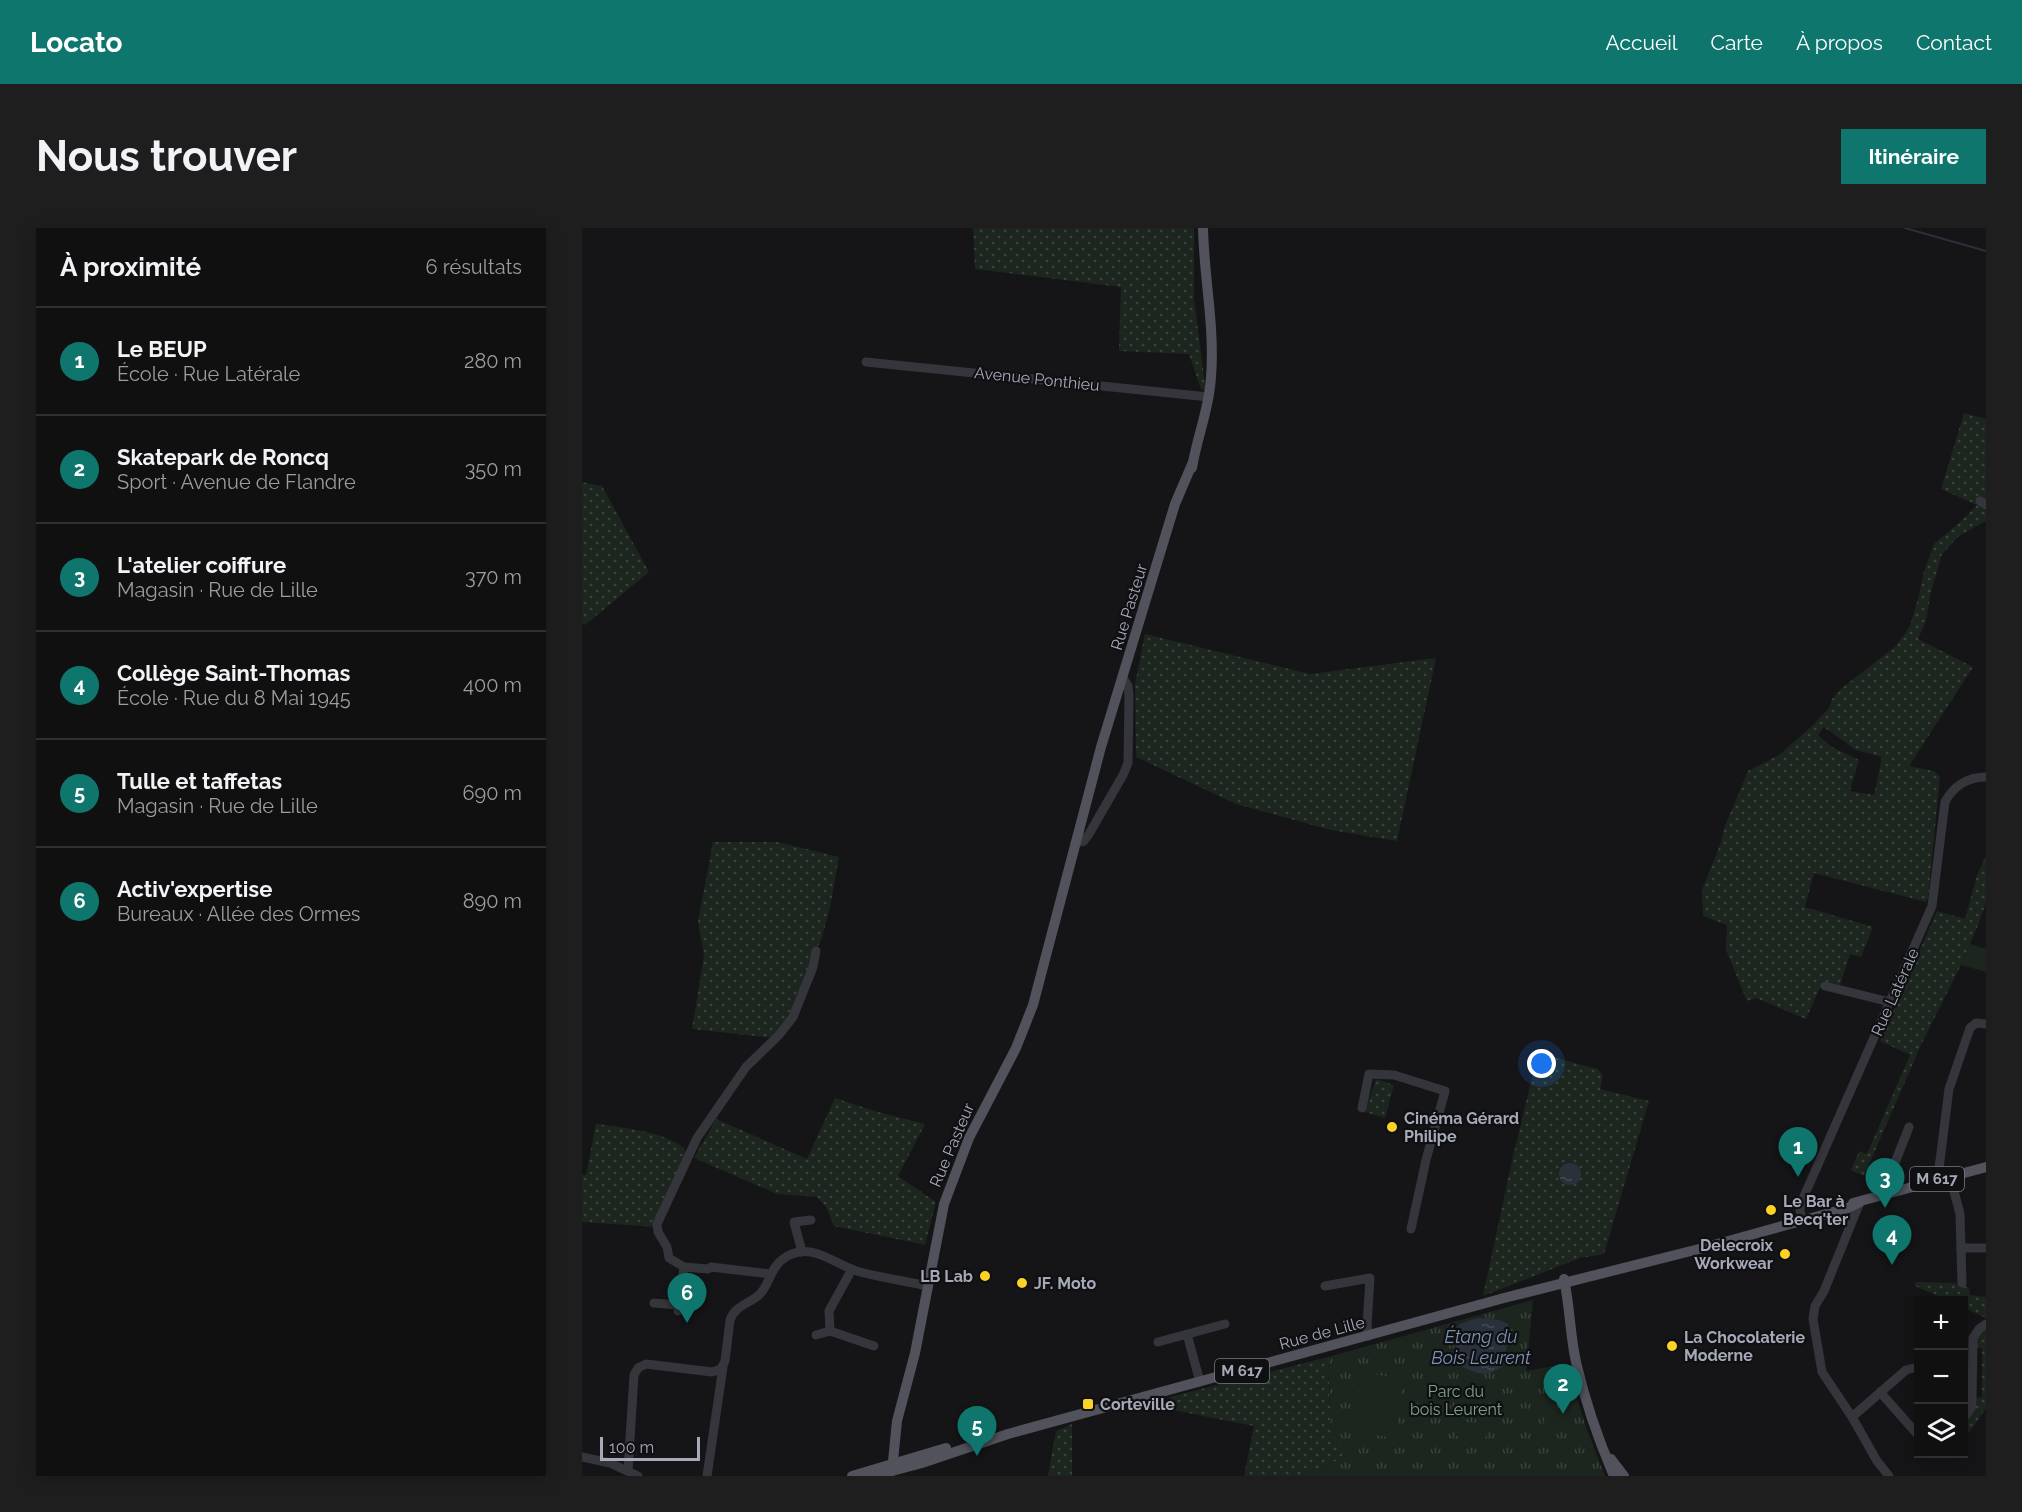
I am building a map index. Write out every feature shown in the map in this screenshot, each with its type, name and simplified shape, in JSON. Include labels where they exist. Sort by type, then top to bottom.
[{"type":"main road","name":"Rue Pasteur","points":[[888,1470],[897,1422],[915,1353],[939,1223],[948,1191],[979,1115],[1005,1070],[1024,1029],[1041,977],[1101,747],[1164,546],[1186,493],[1209,397],[1212,368],[1210,333],[1203,296],[1203,228]]},
{"type":"main road","name":"Rue de Lille","points":[[873,1476],[951,1446],[1008,1434],[1565,1281],[1801,1218],[1848,1208],[1860,1202],[1986,1168]]},
{"type":"main road","points":[[1565,1281],[1576,1362],[1597,1431],[1614,1476]]},
{"type":"main road","points":[[1597,1431],[1611,1459],[1624,1476]]},
{"type":"main road","name":"Rue de Lille","points":[[852,1476],[888,1470]]},
{"type":"street","name":"Avenue Ponthieu","points":[[866,362],[1209,397]]},
{"type":"street","points":[[1075,843],[1083,841],[1089,834],[1128,763],[1130,696],[1123,678]]},
{"type":"street","name":"Rue Latérale","points":[[1801,1218],[1801,1203],[1933,903],[1945,802],[1960,784],[1974,778],[1986,777]]},
{"type":"street","points":[[771,1274],[711,1267],[708,1269],[684,1267],[668,1256],[667,1247],[658,1232],[658,1219],[691,1148],[709,1120],[746,1068],[779,1035],[793,1017],[813,967],[816,951]]},
{"type":"street","points":[[1825,986],[1890,1002]]},
{"type":"street","points":[[1962,1283],[1960,1214],[1940,1164],[1950,1085],[1968,1031],[1974,1024],[1986,1024]]},
{"type":"street","points":[[1362,1108],[1369,1074],[1394,1075],[1445,1091],[1426,1160],[1411,1229]]},
{"type":"street","points":[[1888,1194],[1889,1178],[1909,1127]]},
{"type":"street","points":[[1860,1202],[1824,1291],[1815,1306],[1813,1316],[1820,1368],[1877,1461],[1889,1476]]},
{"type":"street","points":[[802,1252],[790,1222],[812,1220]]},
{"type":"street","points":[[1961,1248],[1986,1248]]},
{"type":"street","points":[[707,1476],[732,1314],[737,1308],[760,1293],[783,1259],[802,1252],[823,1255],[852,1269],[928,1286]]},
{"type":"street","points":[[654,1303],[678,1308],[684,1267]]},
{"type":"street","points":[[830,1331],[829,1311],[852,1269]]},
{"type":"street","points":[[1325,1286],[1370,1278],[1366,1326],[1369,1336]]},
{"type":"street","points":[[1158,1342],[1225,1324]]},
{"type":"street","points":[[1968,1412],[1972,1401],[1973,1338],[1986,1324]]},
{"type":"street","points":[[816,1335],[830,1331],[874,1346]]},
{"type":"street","points":[[1187,1334],[1200,1382]]},
{"type":"street","points":[[628,1471],[634,1375],[637,1370],[646,1365],[712,1372],[723,1367]]},
{"type":"street","points":[[1851,1417],[1908,1369],[1914,1368]]},
{"type":"street","points":[[1880,1392],[1914,1430]]},
{"type":"street","points":[[582,1457],[605,1461],[638,1476]]},
{"type":"green space","points":[[973,228],[1194,228],[1194,300],[1206,391],[1201,389],[1189,354],[1119,351],[1121,287],[975,269]]},
{"type":"green space","points":[[1964,413],[1986,419],[1986,502],[1983,508],[1986,511],[1986,521],[1959,536],[1942,554],[1931,592],[1926,621],[1918,639],[1973,667],[1909,766],[1934,771],[1940,777],[1928,898],[1926,902],[1814,873],[1805,907],[1873,927],[1861,957],[1850,954],[1840,985],[1823,981],[1806,1019],[1756,998],[1747,1001],[1726,950],[1727,925],[1703,916],[1702,890],[1725,826],[1748,771],[1779,755],[1811,727],[1829,708],[1832,699],[1842,688],[1896,646],[1910,626],[1934,544],[1977,505],[1941,489]],"holes":[[[1824,727],[1856,750],[1882,757],[1874,795],[1850,791],[1859,760],[1832,747],[1818,735]]]},
{"type":"green space","points":[[582,482],[602,486],[649,572],[585,625],[582,623]]},
{"type":"green space","points":[[1145,634],[1310,674],[1436,658],[1397,841],[1331,830],[1236,804],[1136,757],[1135,684]]},
{"type":"green space","points":[[713,842],[778,842],[839,857],[822,937],[791,1012],[773,1038],[692,1029],[704,955],[698,922]]},
{"type":"green space","points":[[1986,856],[1986,902],[1979,923],[1921,1045],[1864,1176],[1851,1170],[1859,1151],[1867,1154],[1910,1055],[1880,1041],[1937,911],[1965,919],[1977,875]]},
{"type":"green space","points":[[1970,944],[1986,949],[1986,972],[1961,965]]},
{"type":"green space","points":[[1538,1053],[1597,1069],[1603,1075],[1600,1089],[1649,1101],[1604,1254],[1580,1258],[1483,1296],[1513,1156]]},
{"type":"green space","points":[[1376,1079],[1394,1085],[1385,1118],[1365,1112]]},
{"type":"green space","points":[[835,1098],[925,1124],[898,1176],[936,1202],[925,1245],[834,1226],[826,1207],[817,1197],[777,1194],[694,1158],[716,1119],[807,1159]]},
{"type":"green space","points":[[596,1124],[656,1134],[685,1149],[656,1227],[582,1222],[582,1175],[586,1175]]},
{"type":"green space","points":[[1916,1282],[1954,1283],[1969,1287],[1970,1295],[1986,1297],[1986,1318],[1968,1310],[1968,1296],[1938,1296],[1915,1286]]},
{"type":"green space","name":"Parc du bois Leurent","points":[[1533,1300],[1526,1371],[1566,1364],[1586,1427],[1605,1476],[1300,1476],[1336,1461],[1348,1451],[1331,1434],[1328,1357]]},
{"type":"green space","points":[[1986,1329],[1986,1408],[1969,1433],[1968,1414],[1976,1398],[1982,1397],[1982,1348],[1976,1347],[1979,1335]]},
{"type":"green space","points":[[1328,1357],[1331,1433],[1348,1451],[1336,1461],[1300,1476],[1244,1476],[1254,1426],[1173,1410],[1170,1397]]},
{"type":"green space","points":[[1361,1373],[1403,1378],[1395,1438],[1354,1432]]},
{"type":"green space","points":[[1562,1401],[1571,1405],[1568,1410],[1574,1422],[1570,1425],[1560,1424],[1546,1428],[1543,1421],[1555,1414]]},
{"type":"green space","points":[[1457,1422],[1487,1423],[1486,1437],[1456,1436]]},
{"type":"green space","points":[[1072,1424],[1072,1476],[1048,1476],[1056,1431]]},
{"type":"water","points":[[1570,1163],[1578,1166],[1581,1174],[1578,1182],[1570,1185],[1562,1182],[1559,1174],[1562,1166]]},
{"type":"water","name":"Étang du Bois Leurent","points":[[1478,1318],[1499,1320],[1508,1324],[1509,1333],[1503,1366],[1486,1374],[1458,1365],[1454,1330],[1460,1324]]},
{"type":"waterway","points":[[1905,228],[1986,251]]},
{"type":"place","name":"Cinéma Gérard Philipe","points":[[1392,1127]]},
{"type":"place","name":"Le BEUP","points":[[1798,1177]]},
{"type":"place","name":"L'atelier coiffure","points":[[1885,1208]]},
{"type":"place","name":"Le Bar à Becq'ter","points":[[1771,1210]]},
{"type":"place","name":"Delecroix Workwear","points":[[1785,1254]]},
{"type":"place","name":"Collège Saint-Thomas","points":[[1892,1265]]},
{"type":"place","name":"LB Lab","points":[[985,1276]]},
{"type":"place","name":"JF. Moto","points":[[1022,1283]]},
{"type":"place","name":"Activ'expertise","points":[[687,1323]]},
{"type":"place","name":"La Chocolaterie Moderne","points":[[1672,1346]]},
{"type":"place","name":"Corteville","points":[[1088,1404]]},
{"type":"place","name":"Skatepark de Roncq","points":[[1563,1414]]},
{"type":"place","name":"Tulle et taffetas","points":[[977,1456]]}]
